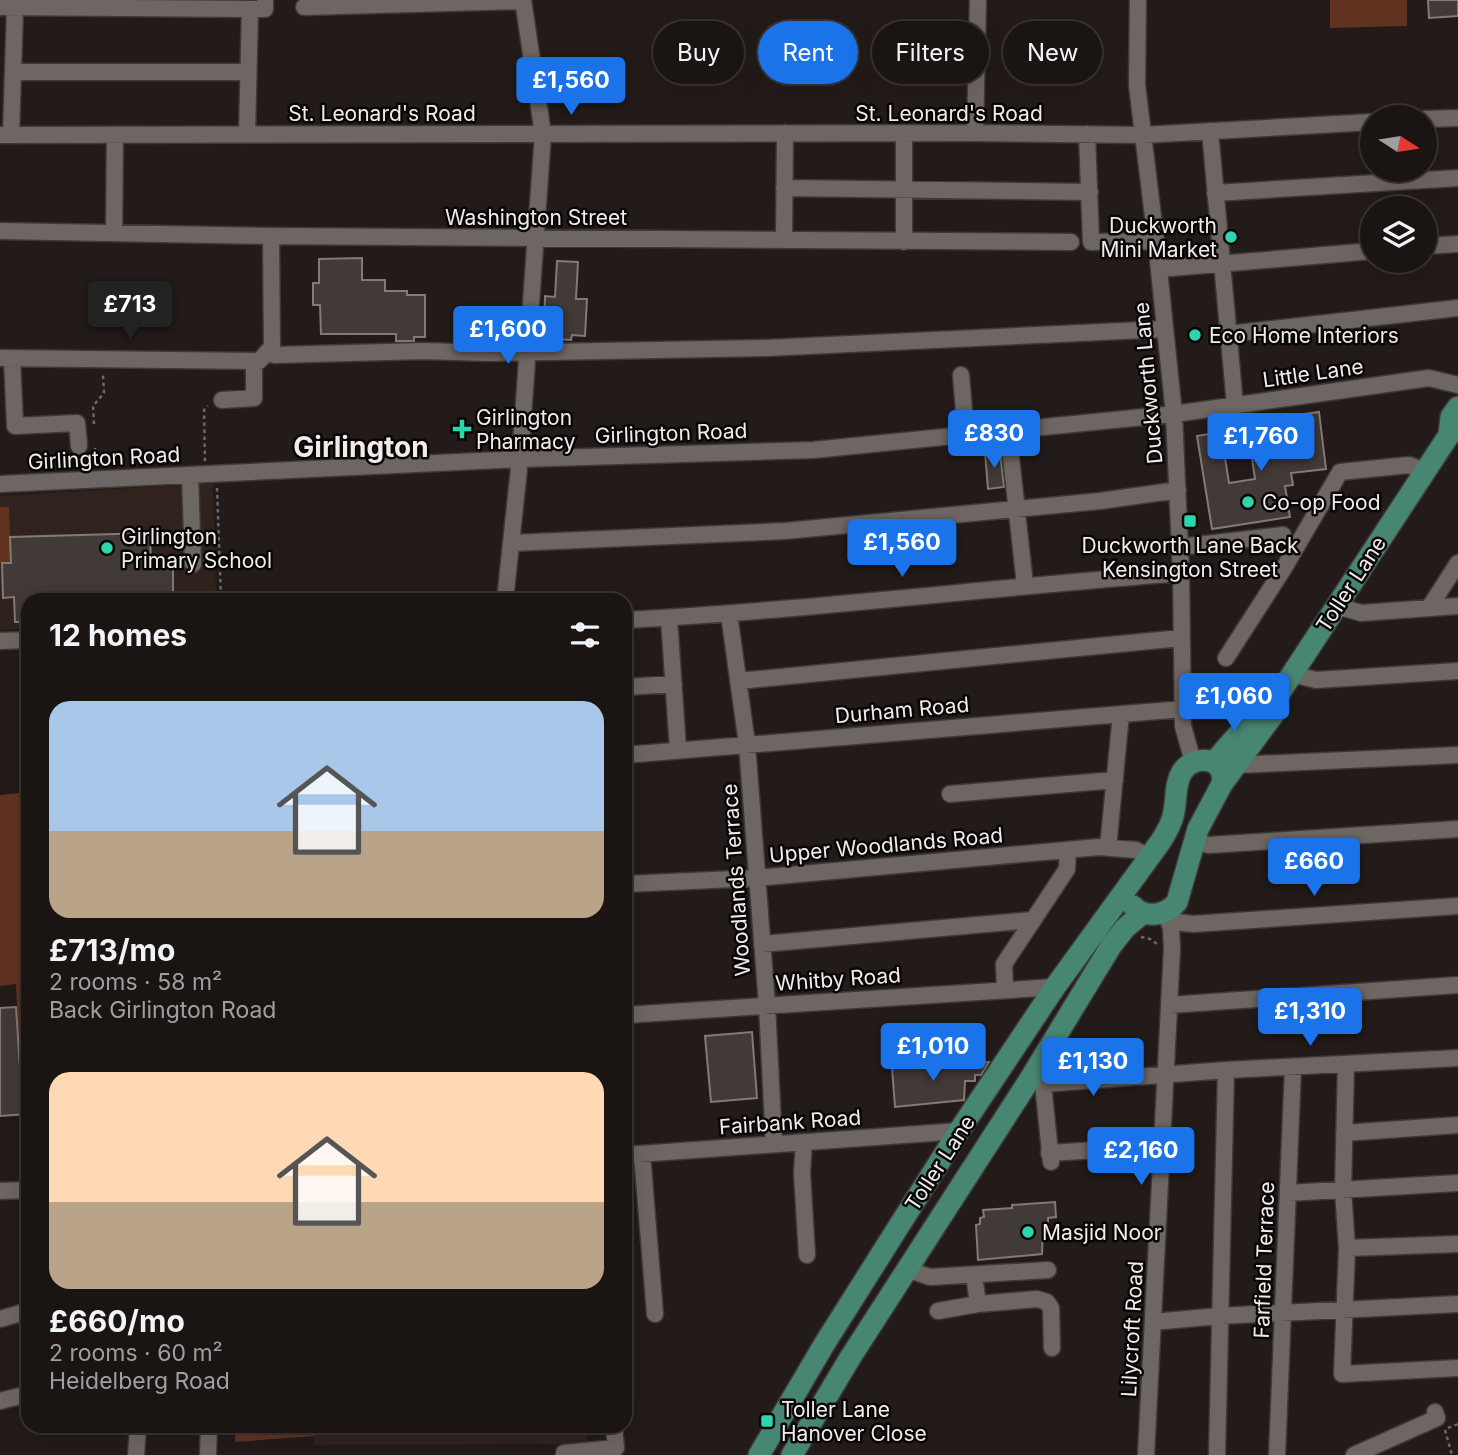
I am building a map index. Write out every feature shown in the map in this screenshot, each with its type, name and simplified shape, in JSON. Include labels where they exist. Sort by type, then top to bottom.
[{"type":"main road","name":"Toller Lane","points":[[1225,763],[1258,706],[1277,697],[1425,471],[1454,432],[1451,417],[1458,407]]},
{"type":"main road","points":[[1133,879],[1130,900],[1134,909],[1142,914],[1167,916],[1179,897],[1194,842],[1222,784],[1221,772],[1225,763],[1204,759],[1192,762]]},
{"type":"main road","name":"Toller Lane","points":[[759,1455],[825,1343],[959,1131],[1055,987],[1170,827],[1178,781],[1192,762]]},
{"type":"main road","name":"Toller Lane","points":[[792,1455],[906,1269],[989,1144],[1037,1082],[1077,1000],[1117,936],[1142,914]]},
{"type":"main road","points":[[1055,987],[1077,1000]]},
{"type":"main road","points":[[959,1131],[989,1144]]},
{"type":"main road","points":[[881,1255],[906,1269]]},
{"type":"main road","points":[[825,1343],[850,1358]]},
{"type":"street","points":[[6,135],[13,72],[7,8],[205,5],[265,9],[265,0]]},
{"type":"street","points":[[304,7],[523,0],[543,134],[520,459],[507,593]]},
{"type":"street","points":[[975,133],[978,0]]},
{"type":"street","name":"Duckworth Lane","points":[[1138,0],[1137,85],[1174,414],[1181,573],[1183,709],[1185,739],[1192,762]]},
{"type":"street","points":[[247,135],[250,9]]},
{"type":"street","points":[[13,72],[248,72]]},
{"type":"street","points":[[1437,119],[1458,118]]},
{"type":"street","name":"St. Leonard's Road","points":[[6,135],[1142,135],[1360,123]]},
{"type":"street","points":[[1210,131],[1235,405]]},
{"type":"street","points":[[904,133],[904,242]]},
{"type":"street","points":[[784,240],[785,134]]},
{"type":"street","points":[[1087,134],[1091,242],[1156,241]]},
{"type":"street","points":[[114,233],[116,135]]},
{"type":"street","points":[[1215,193],[1458,178]]},
{"type":"street","points":[[784,188],[1090,192]]},
{"type":"street","name":"Washington Street","points":[[0,231],[271,236],[1071,242]]},
{"type":"street","points":[[222,400],[254,398],[260,358],[272,347],[271,236]]},
{"type":"street","points":[[1437,246],[1458,244]]},
{"type":"street","points":[[1159,269],[1360,252]]},
{"type":"street","points":[[1228,334],[1458,307]]},
{"type":"street","points":[[87,444],[77,424],[15,426],[6,358],[260,358],[275,355],[766,348],[1165,329]]},
{"type":"street","points":[[961,375],[966,435]]},
{"type":"street","name":"Little Lane","points":[[1174,414],[1429,378],[1458,385]]},
{"type":"street","name":"Girlington Road","points":[[0,484],[520,459],[813,450],[1174,414]]},
{"type":"street","points":[[1008,430],[1025,585]]},
{"type":"street","points":[[1226,658],[1284,568],[1340,472],[1409,464],[1425,471]]},
{"type":"street","points":[[193,564],[204,475]]},
{"type":"street","points":[[511,543],[785,531],[1178,490]]},
{"type":"street","points":[[1180,547],[1283,535]]},
{"type":"street","points":[[1429,608],[1458,563]]},
{"type":"street","points":[[632,620],[729,614],[1025,585],[1181,573]]},
{"type":"street","points":[[1337,606],[1361,613],[1458,606]]},
{"type":"street","name":"Woodlands Terrace","points":[[729,614],[747,744],[767,1005],[774,1144]]},
{"type":"street","points":[[669,618],[678,750]]},
{"type":"street","points":[[738,681],[1181,638]]},
{"type":"street","points":[[0,641],[21,640]]},
{"type":"street","points":[[1292,674],[1316,680],[1458,671]]},
{"type":"street","points":[[632,687],[674,684]]},
{"type":"street","name":"Durham Road","points":[[632,754],[1183,709]]},
{"type":"street","points":[[1108,848],[1121,714]]},
{"type":"street","points":[[1225,763],[1458,755]]},
{"type":"street","points":[[950,794],[1115,780]]},
{"type":"street","points":[[1194,842],[1209,845],[1458,829]]},
{"type":"street","points":[[1004,989],[1004,964],[1067,869],[1068,850]]},
{"type":"street","name":"Upper Woodlands Road","points":[[632,884],[757,878],[1068,850],[1136,850],[1149,857]]},
{"type":"street","points":[[1167,916],[1193,924],[1458,906]]},
{"type":"street","name":"Lilycroft Road","points":[[1146,1455],[1172,960],[1172,937],[1167,916]]},
{"type":"street","points":[[762,944],[1033,920]]},
{"type":"street","points":[[1169,1005],[1458,985]]},
{"type":"street","name":"Whitby Road","points":[[632,1015],[1055,987]]},
{"type":"street","points":[[1162,1146],[1050,1159],[1037,1082],[1458,1058]]},
{"type":"street","points":[[1346,1064],[1343,1190],[1347,1248],[1342,1374],[1458,1368]]},
{"type":"street","name":"Farfield Terrace","points":[[1277,1455],[1293,1067]]},
{"type":"street","points":[[1217,1455],[1226,1070]]},
{"type":"street","points":[[1345,1133],[1458,1125]]},
{"type":"street","name":"Fairbank Road","points":[[632,1155],[959,1131]]},
{"type":"street","points":[[804,1142],[802,1173],[807,1255]]},
{"type":"street","points":[[642,1154],[655,1314]]},
{"type":"street","points":[[1288,1193],[1458,1183]]},
{"type":"street","points":[[0,1191],[21,1190]]},
{"type":"street","points":[[1347,1248],[1458,1244]]},
{"type":"street","points":[[906,1269],[930,1277],[1048,1270]]},
{"type":"street","points":[[974,1275],[978,1304]]},
{"type":"street","points":[[938,1311],[978,1304],[1037,1299],[1047,1302],[1051,1308],[1052,1348]]},
{"type":"street","points":[[1153,1322],[1219,1316],[1458,1304]]},
{"type":"street","points":[[0,1319],[21,1313]]},
{"type":"street","points":[[0,1401],[21,1396]]},
{"type":"street","points":[[1354,1455],[1436,1415]]},
{"type":"street","points":[[136,1455],[138,1433]]},
{"type":"street","points":[[208,1455],[209,1433]]},
{"type":"street","points":[[564,1455],[616,1448],[615,1433]]},
{"type":"path","points":[[94,429],[93,406],[104,393],[103,359]]},
{"type":"path","points":[[220,593],[204,475],[204,410],[214,402],[222,400]]},
{"type":"path","points":[[87,444],[96,480]]},
{"type":"path","points":[[1136,938],[1150,939],[1159,948],[1158,960],[1172,960]]},
{"type":"path","points":[[1436,1415],[1452,1455]]},
{"type":"shaded area","points":[[1330,0],[1407,0],[1407,26],[1330,28]]},
{"type":"shaded area","name":"Girlington Primary School","points":[[213,483],[216,593],[21,593],[21,629],[0,630],[0,496]]},
{"type":"shaded area","points":[[0,507],[9,507],[11,563],[0,563]]},
{"type":"shaded area","points":[[21,793],[19,1045],[16,984],[0,986],[0,795]]},
{"type":"shaded area","points":[[236,1433],[314,1433],[314,1436],[235,1442]]},
{"type":"shaded area","points":[[314,1433],[587,1433],[588,1444],[314,1445]]},
{"type":"building","points":[[1428,0],[1458,0],[1458,16],[1429,18]]},
{"type":"building","points":[[362,258],[362,280],[385,280],[385,291],[407,291],[407,295],[425,295],[425,337],[414,337],[414,341],[396,341],[396,334],[321,334],[320,305],[313,305],[313,283],[319,283],[319,259]]},
{"type":"building","points":[[557,261],[578,262],[576,299],[587,299],[585,336],[572,335],[571,340],[554,339],[554,327],[544,326],[545,296],[555,297]]},
{"type":"building","points":[[1319,412],[1326,469],[1291,473],[1293,485],[1285,486],[1290,517],[1212,529],[1197,436],[1221,432],[1229,483],[1255,479],[1252,458],[1280,454],[1275,418]]},
{"type":"building","points":[[1000,452],[1004,487],[988,489],[985,453]]},
{"type":"building","points":[[150,533],[151,565],[173,565],[173,593],[21,593],[21,622],[15,622],[14,597],[3,598],[2,563],[11,563],[10,537]]},
{"type":"building","points":[[16,1007],[21,1114],[0,1116],[0,1008]]},
{"type":"building","points":[[752,1032],[757,1098],[711,1102],[705,1036]]},
{"type":"building","points":[[989,1062],[981,1075],[975,1075],[975,1081],[965,1081],[964,1100],[895,1107],[892,1068]]},
{"type":"building","name":"Masjid Noor","points":[[1055,1202],[1056,1217],[1048,1218],[1048,1226],[1043,1226],[1042,1254],[978,1260],[976,1225],[980,1224],[980,1218],[984,1217],[983,1210]]},
{"type":"place","name":"Duckworth Mini Market","points":[[1231,237]]},
{"type":"place","name":"Eco Home Interiors","points":[[1195,335]]},
{"type":"place","name":"Girlington Pharmacy","points":[[462,429]]},
{"type":"place","name":"Co-op Food","points":[[1248,502]]},
{"type":"place","name":"Duckworth Lane Back Kensington Street","points":[[1190,521]]},
{"type":"place","name":"Girlington Primary School","points":[[107,548]]},
{"type":"place","name":"Masjid Noor","points":[[1028,1232]]},
{"type":"place","name":"Toller Lane Hanover Close","points":[[767,1421]]},
{"type":"district","name":"Girlington","points":[[361,447]]}]
